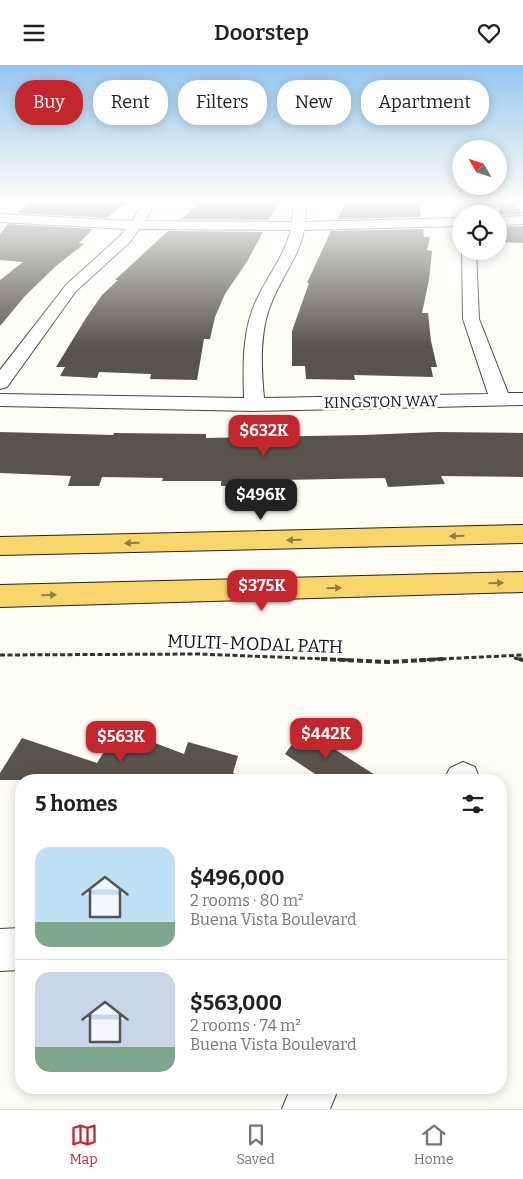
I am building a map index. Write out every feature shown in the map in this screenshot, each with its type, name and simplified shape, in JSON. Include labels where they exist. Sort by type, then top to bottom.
[{"type":"main road","points":[[0,546],[523,534]]},
{"type":"main road","points":[[0,597],[268,591],[523,582]]},
{"type":"street","points":[[0,383],[71,288],[113,250]]},
{"type":"street","points":[[254,405],[253,344],[258,321],[263,303],[291,250]]},
{"type":"street","points":[[469,260],[471,319],[477,341],[500,399]]},
{"type":"street","name":"KINGSTON WAY","points":[[0,400],[254,405],[523,399]]},
{"type":"street","points":[[0,950],[15,949]]},
{"type":"street","points":[[306,1109],[312,1094]]},
{"type":"path","name":"MULTI-MODAL PATH","points":[[0,655],[199,654],[388,662],[523,655]]},
{"type":"path","name":"MULTI-MODAL PATH","points":[[508,657],[523,660]]},
{"type":"building","points":[[0,250],[77,250],[56,266],[25,296],[0,326],[0,280],[23,262],[0,260]]},
{"type":"building","points":[[148,250],[254,250],[225,294],[215,317],[210,339],[204,339],[197,380],[150,379],[151,374],[99,372],[97,378],[60,376],[65,367],[56,367],[102,295],[118,280],[115,280]]},
{"type":"building","points":[[322,250],[432,251],[429,280],[422,313],[428,313],[431,341],[437,367],[431,367],[433,377],[354,375],[355,380],[306,379],[305,366],[292,366],[292,331],[309,283],[307,283]]},
{"type":"building","points":[[0,432],[113,435],[114,433],[206,434],[206,438],[437,432],[523,433],[523,477],[441,476],[445,484],[388,487],[385,478],[282,480],[282,486],[221,486],[221,481],[162,481],[163,478],[102,477],[99,486],[68,486],[71,476],[0,473]]},
{"type":"building","points":[[118,729],[184,754],[188,742],[238,756],[233,773],[235,774],[15,774],[15,780],[0,780],[0,773],[22,738],[97,763]]},
{"type":"building","points":[[303,729],[374,774],[315,774],[285,754]]}]
